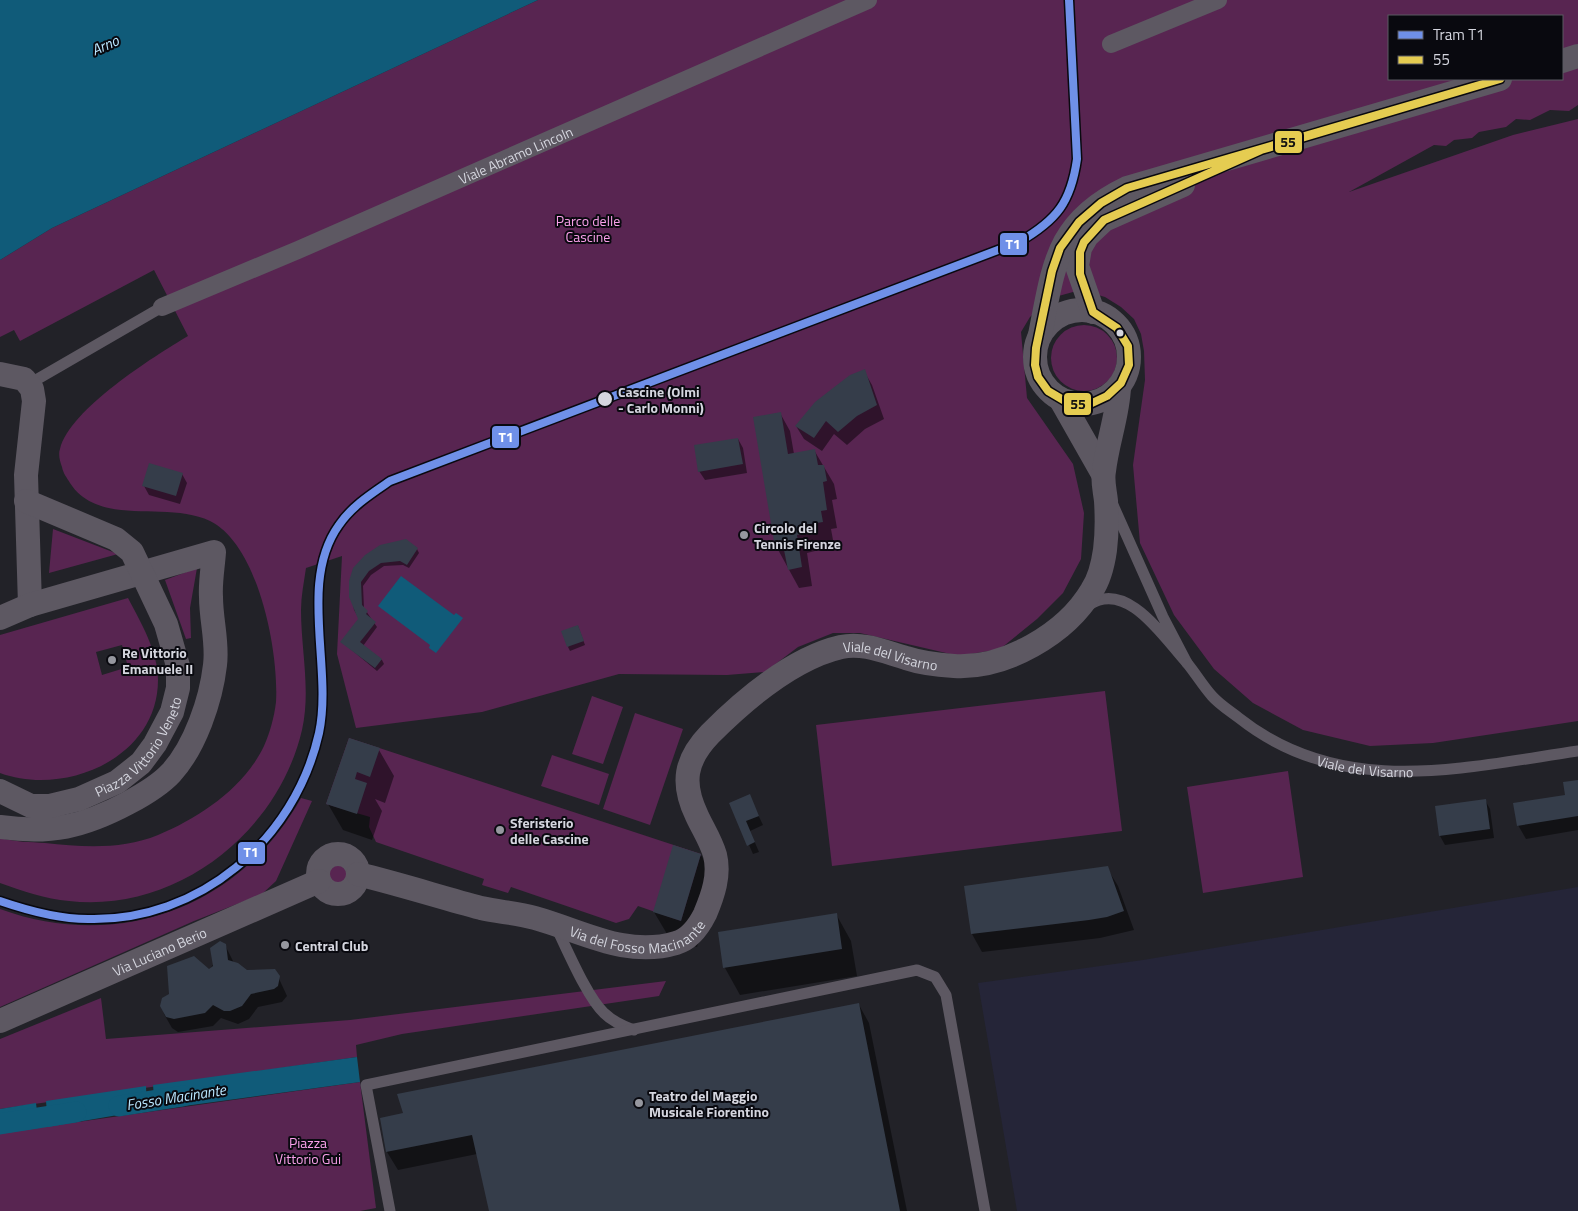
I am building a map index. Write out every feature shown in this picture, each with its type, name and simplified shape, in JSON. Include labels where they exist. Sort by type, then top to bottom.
[{"type":"street","name":"Viale Abramo Lincoln","points":[[162,307],[307,246],[868,0]]},
{"type":"street","points":[[1112,44],[1218,0]]},
{"type":"street","points":[[1563,61],[1578,56]]},
{"type":"street","points":[[1040,334],[1057,316],[1080,310],[1093,312],[1112,321],[1122,331],[1128,344],[1129,365],[1119,387],[1106,398],[1091,404],[1079,405],[1061,400],[1051,394],[1038,377],[1034,355],[1040,334],[1048,288],[1058,255],[1067,237],[1093,207],[1127,188],[1497,80]]},
{"type":"street","points":[[1093,312],[1077,266],[1082,243],[1094,228],[1113,216],[1261,150]]},
{"type":"street","points":[[0,374],[20,377],[29,384],[34,401],[27,452],[26,501],[30,605]]},
{"type":"street","name":"Viale del Visarno","points":[[722,722],[800,662],[842,646],[875,648],[927,663],[969,666],[996,660],[1025,649],[1068,619],[1092,590],[1101,570],[1106,529],[1104,480],[1119,387]]},
{"type":"street","name":"Viale del Visarno","points":[[1061,400],[1104,480]]},
{"type":"street","name":"Piazza Vittorio Veneto","points":[[0,791],[31,806],[50,806],[79,799],[124,778],[142,762],[155,744],[172,712],[178,688],[178,666],[166,624],[132,552],[120,541],[26,501]]},
{"type":"street","name":"Piazza Vittorio Veneto","points":[[0,618],[30,605],[214,552],[211,598],[216,664],[202,719],[183,757],[172,773],[150,791],[118,809],[83,824],[54,830],[19,830],[0,827]]},
{"type":"street","name":"Via del Fosso Macinante","points":[[319,881],[319,868],[327,857],[338,854],[350,858],[357,868],[358,874],[483,908],[555,924],[624,948],[643,948],[677,943],[686,939],[703,919],[711,898],[717,872],[711,842],[693,807],[687,771],[692,755],[722,722]]},
{"type":"street","name":"Via Luciano Berio","points":[[0,1021],[319,881]]},
{"type":"lane","points":[[29,384],[162,307]]},
{"type":"lane","name":"Viale del Visarno","points":[[1104,480],[1164,617],[1187,663]]},
{"type":"lane","name":"Viale del Visarno","points":[[1068,619],[1101,598],[1120,599],[1142,614],[1187,663],[1213,697],[1250,726],[1274,743],[1342,767],[1398,772],[1424,771],[1483,765],[1578,751]]},
{"type":"lane","points":[[555,924],[593,998],[603,1012],[625,1026],[636,1030]]},
{"type":"lane","points":[[390,1211],[366,1085],[917,970],[926,972],[934,977],[946,995],[985,1211]]},
{"type":"shaded area","points":[[1578,887],[1578,1211],[1017,1211],[978,983],[1143,960]]},
{"type":"green space","name":"Parco delle Cascine","points":[[538,0],[1578,0],[1578,105],[1569,111],[1550,110],[1530,120],[1516,119],[1506,127],[1479,132],[1472,138],[1454,140],[1446,146],[1434,145],[1349,192],[1513,135],[1578,119],[1578,721],[1433,743],[1370,746],[1303,730],[1253,703],[1214,669],[1174,615],[1140,543],[1133,465],[1145,380],[1144,351],[1141,334],[1134,319],[1121,307],[1105,297],[1088,292],[1073,292],[1055,297],[1041,306],[1030,317],[1021,332],[1027,398],[1073,464],[1084,513],[1081,559],[1063,593],[1037,619],[1000,649],[959,656],[860,633],[833,633],[798,647],[765,672],[727,675],[619,674],[482,712],[356,728],[337,654],[342,556],[306,568],[301,610],[306,685],[305,715],[302,730],[289,767],[271,802],[246,833],[217,859],[183,879],[147,894],[109,901],[69,901],[26,892],[0,883],[0,838],[22,842],[73,846],[116,845],[144,840],[189,820],[219,800],[245,775],[255,761],[264,746],[272,725],[276,702],[276,681],[274,656],[262,602],[253,576],[241,553],[227,534],[210,521],[193,515],[116,509],[98,505],[83,497],[70,483],[64,473],[60,460],[59,451],[67,434],[79,417],[135,370],[188,336],[154,270],[20,341],[14,330],[0,337],[0,260],[52,228]]},
{"type":"green space","points":[[1084,325],[1097,328],[1107,335],[1114,345],[1117,358],[1114,371],[1107,381],[1097,388],[1084,391],[1071,388],[1061,381],[1054,371],[1051,358],[1054,345],[1061,335],[1071,328]]},
{"type":"green space","points":[[53,529],[118,554],[49,573]]},
{"type":"green space","points":[[197,568],[190,608],[191,638],[186,639],[165,580]]},
{"type":"green space","points":[[128,598],[148,638],[157,669],[158,680],[154,707],[142,731],[125,750],[103,765],[79,775],[52,780],[25,779],[0,773],[0,635]],"holes":[[[122,645],[128,667],[102,675],[96,652]]]},
{"type":"green space","points":[[1105,691],[1122,831],[832,866],[816,725]]},
{"type":"green space","points":[[592,696],[623,707],[603,764],[572,754]]},
{"type":"green space","points":[[635,713],[683,729],[650,825],[603,809]]},
{"type":"green space","name":"Sferisterio delle Cascine","points":[[349,738],[701,854],[681,921],[638,906],[629,919],[616,923],[511,887],[508,893],[482,885],[484,879],[376,842],[369,827],[370,817],[326,804]]},
{"type":"green space","points":[[552,755],[609,774],[599,805],[541,786]]},
{"type":"green space","points":[[1288,771],[1303,877],[1203,893],[1187,787]]},
{"type":"green space","points":[[301,798],[312,801],[276,881],[262,894],[194,921],[0,1007],[0,909],[44,921],[88,925],[131,922],[172,911],[210,893],[245,868],[275,836]]},
{"type":"green space","points":[[338,857],[350,862],[355,874],[350,886],[338,891],[326,886],[321,874],[326,862]]},
{"type":"green space","points":[[666,981],[659,996],[402,1034],[356,1045],[357,1057],[0,1109],[0,1039],[101,998],[106,1039],[350,1020]]},
{"type":"green space","name":"Piazza Vittorio Gui","points":[[360,1082],[376,1208],[360,1211],[0,1211],[0,1133]]},
{"type":"water","name":"Arno","points":[[0,0],[538,0],[52,228],[0,260]]},
{"type":"water","points":[[401,576],[454,615],[456,613],[463,618],[436,653],[429,648],[430,645],[378,606]]},
{"type":"water","points":[[357,1057],[360,1082],[155,1110],[153,1085]]},
{"type":"water","points":[[146,1086],[147,1110],[48,1127],[46,1101]]},
{"type":"water","points":[[36,1103],[39,1128],[0,1134],[0,1109]]},
{"type":"building","points":[[865,369],[877,405],[857,416],[838,432],[826,421],[814,438],[795,426],[815,402],[850,375]]},
{"type":"building","points":[[781,412],[788,454],[815,449],[818,465],[824,465],[827,481],[823,482],[827,510],[821,511],[823,522],[804,525],[805,533],[797,535],[802,567],[788,570],[783,545],[775,547],[753,417]]},
{"type":"building","points":[[738,438],[743,464],[698,472],[694,445]]},
{"type":"building","points":[[149,463],[183,473],[176,496],[142,486]]},
{"type":"building","points":[[406,539],[418,548],[407,565],[400,561],[381,563],[369,571],[361,582],[362,605],[368,611],[366,614],[376,622],[360,642],[382,659],[375,668],[340,642],[358,619],[349,597],[349,581],[353,568],[365,555],[380,545]]},
{"type":"building","points":[[578,625],[584,641],[567,647],[561,631]]},
{"type":"building","points":[[349,738],[380,748],[370,777],[357,772],[355,779],[367,783],[357,814],[326,804]]},
{"type":"building","points":[[1578,780],[1578,816],[1517,826],[1513,803],[1565,795],[1563,782]]},
{"type":"building","points":[[750,794],[759,816],[746,821],[755,842],[747,846],[729,803]]},
{"type":"building","points":[[1486,799],[1490,829],[1439,836],[1435,806]]},
{"type":"building","points":[[673,845],[701,854],[681,921],[653,912]]},
{"type":"building","points":[[1108,866],[1124,911],[1107,917],[1089,920],[971,934],[964,886]]},
{"type":"building","points":[[837,913],[842,949],[723,968],[718,932]]},
{"type":"building","points":[[220,941],[226,944],[228,960],[238,963],[247,970],[275,969],[280,976],[278,986],[274,989],[251,994],[242,1006],[230,1011],[224,1011],[213,1005],[205,1013],[174,1019],[166,1017],[160,1006],[162,998],[169,994],[167,966],[194,956],[209,969],[213,966],[210,948]]},
{"type":"building","name":"Teatro del Maggio Musicale Fiorentino","points":[[859,1003],[900,1211],[489,1211],[472,1135],[386,1152],[380,1118],[403,1113],[397,1094]]},
{"type":"waterway","name":"Fosso Macinante","points":[[119,1106],[183,1096]]},
{"type":"waterway","name":"Fosso Macinante","points":[[0,1124],[76,1112]]},
{"type":"tram line","name":"T1","points":[[0,901],[66,918],[88,919],[129,916],[168,906],[204,890],[236,867],[265,840],[288,808],[307,772],[319,733],[322,708],[322,681],[318,599],[321,572],[327,548],[339,525],[350,512],[390,481],[1019,242],[1043,226],[1060,208],[1066,198],[1071,187],[1077,159],[1069,0]]},
{"type":"transit line","name":"55","points":[[1497,80],[1127,188],[1101,203],[1079,222],[1060,248],[1052,271],[1036,348],[1035,365],[1038,377],[1048,391],[1070,404],[1090,404],[1107,396],[1121,383],[1129,365],[1128,346],[1117,328],[1093,312],[1080,274],[1080,252],[1084,242],[1104,220],[1261,150],[1497,80]]},
{"type":"place","name":"Cascine (Olmi - Carlo Monni)","points":[[605,399]]},
{"type":"place","name":"Circolo del Tennis Firenze","points":[[744,535]]},
{"type":"place","name":"Re Vittorio Emanuele II","points":[[112,660]]},
{"type":"place","name":"Sferisterio delle Cascine","points":[[500,830]]},
{"type":"place","name":"Central Club","points":[[285,945]]},
{"type":"place","name":"Teatro del Maggio Musicale Fiorentino","points":[[639,1103]]}]
